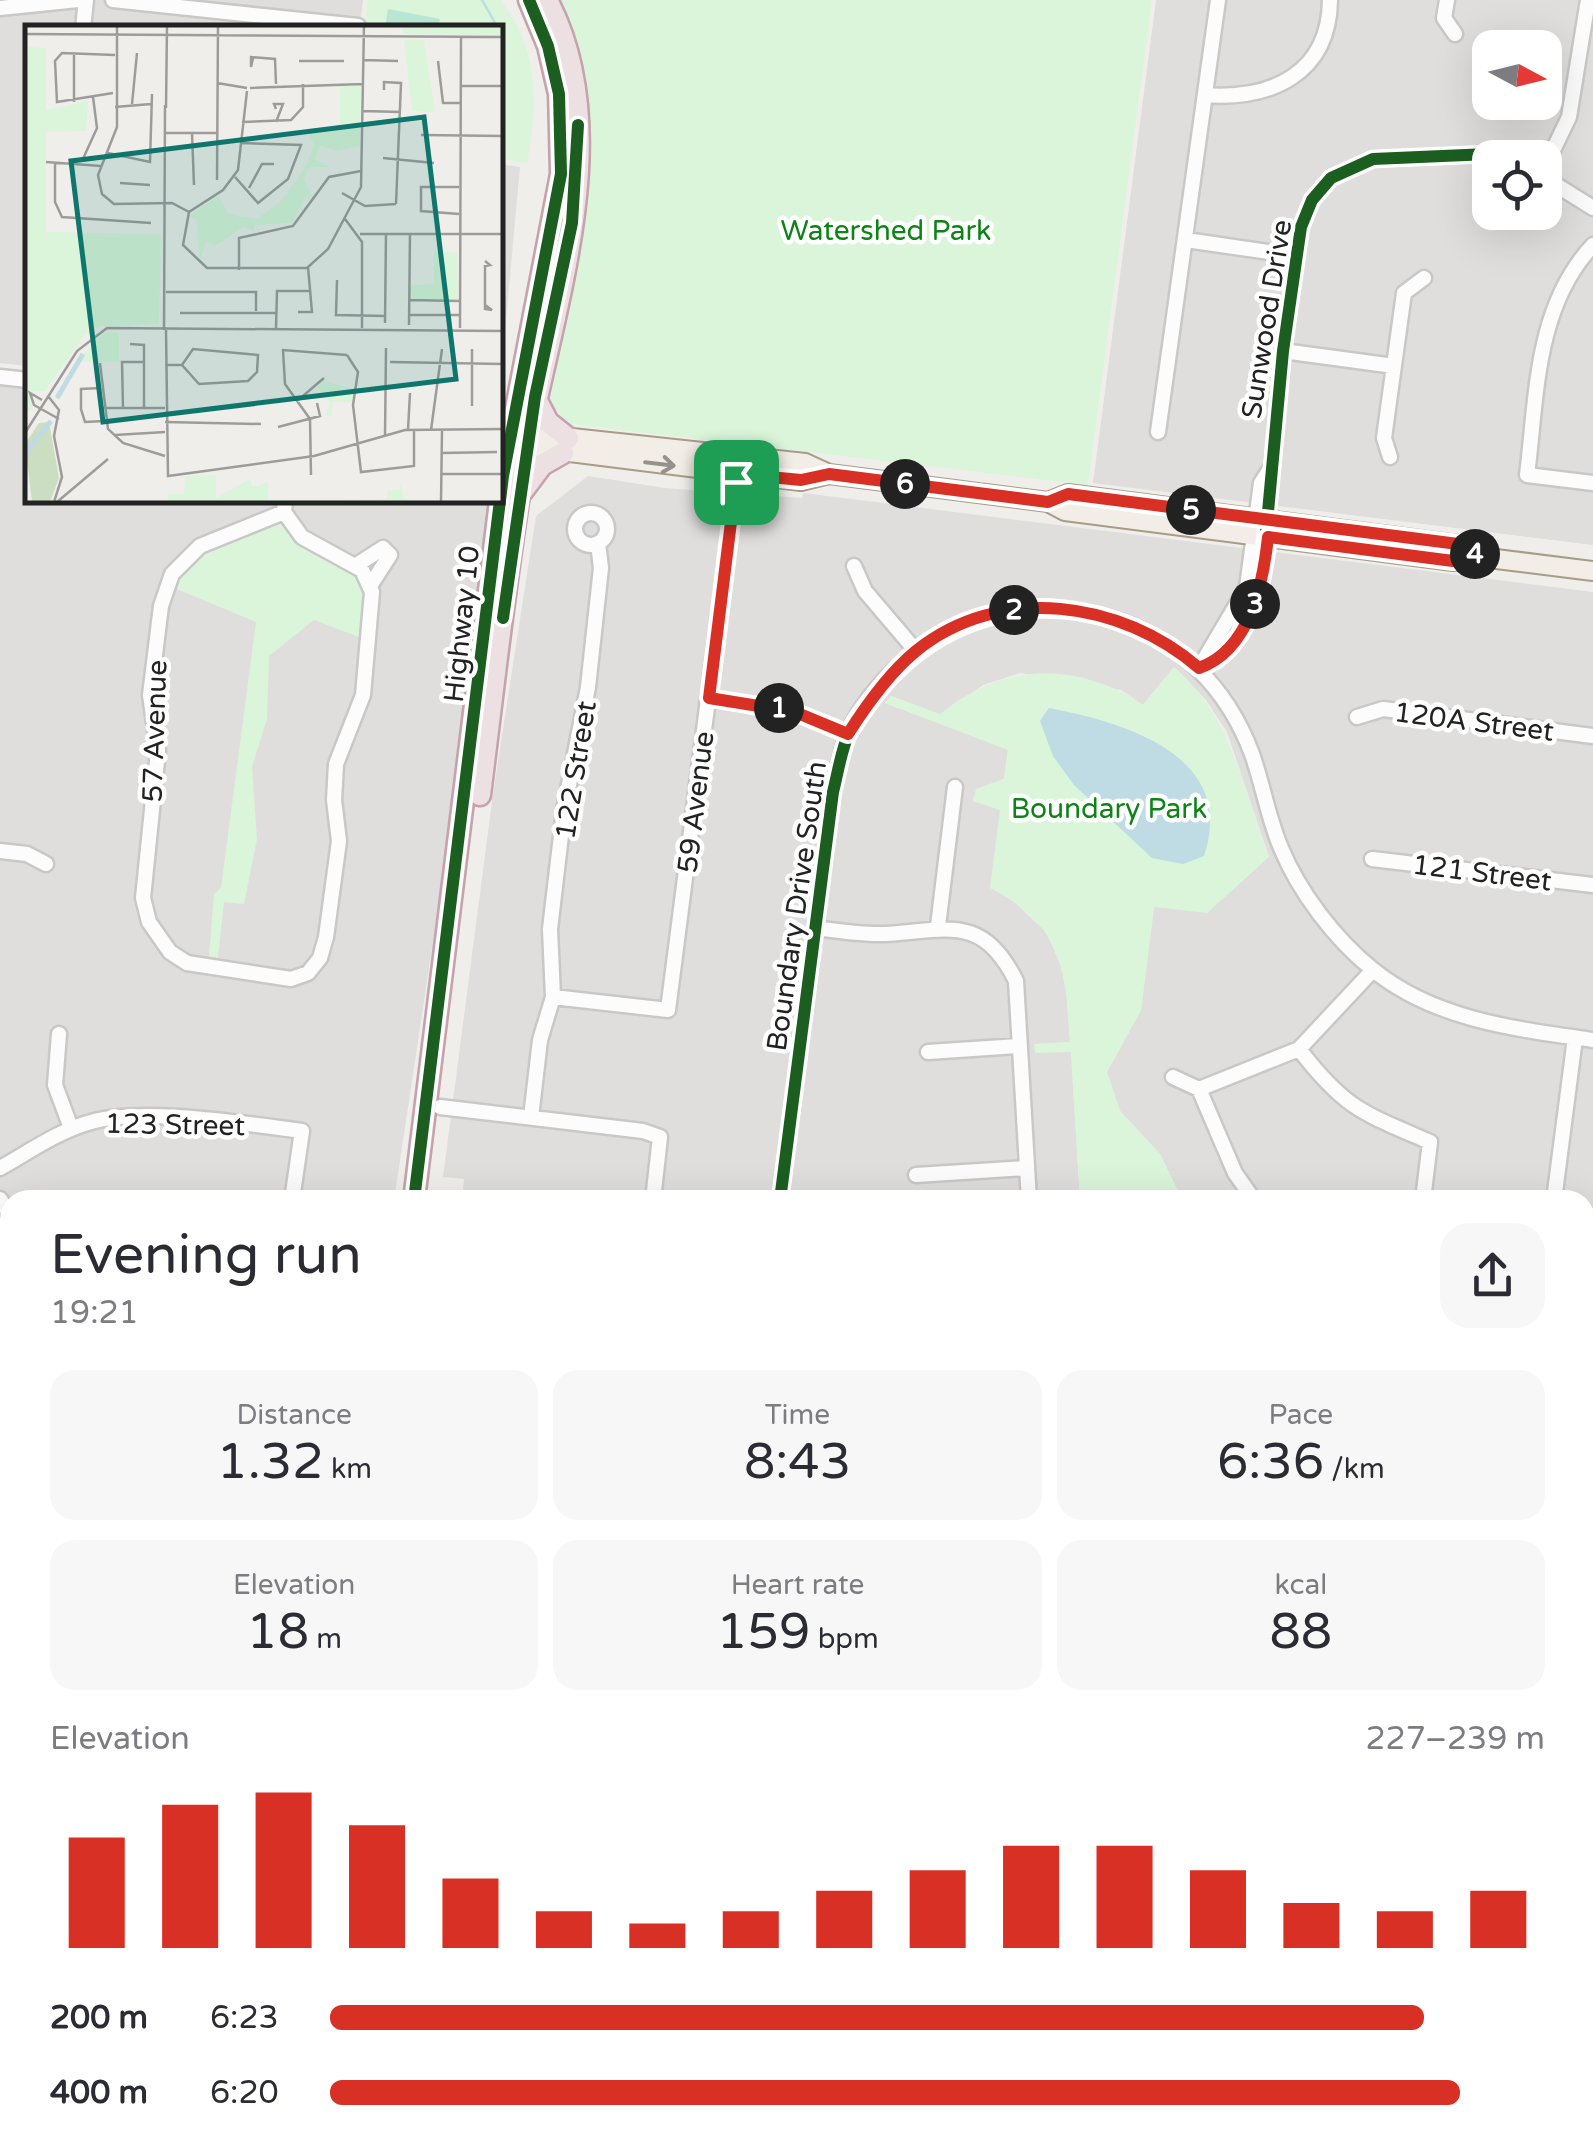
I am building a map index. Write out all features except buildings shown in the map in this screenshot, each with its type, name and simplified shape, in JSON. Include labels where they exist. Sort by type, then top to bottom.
[{"type":"highway","name":"Highway 10","points":[[526,398],[553,228],[562,135],[560,94],[548,46],[529,0]]},
{"type":"highway","name":"Highway 10","points":[[502,474],[572,223],[579,169],[575,96],[566,50],[547,0]]},
{"type":"highway","points":[[511,435],[526,398],[566,445],[542,464],[520,495]]},
{"type":"highway","name":"Highway 10","points":[[429,1190],[520,495],[511,435]]},
{"type":"highway","name":"Highway 10","points":[[415,1190],[499,502]]},
{"type":"main road","points":[[511,435],[737,474],[801,480],[829,474]]},
{"type":"main road","points":[[566,445],[805,463],[829,474],[1048,502],[1068,494],[1453,561],[1480,557],[1593,571]]},
{"type":"street","points":[[2,5],[78,0]]},
{"type":"street","points":[[83,25],[86,0]]},
{"type":"street","points":[[113,0],[208,5],[351,25]]},
{"type":"street","points":[[1158,432],[1218,0]]},
{"type":"street","points":[[1205,96],[1252,96],[1304,68],[1321,46],[1330,19],[1330,0]]},
{"type":"street","points":[[1447,0],[1444,18],[1455,34]]},
{"type":"street","points":[[1558,140],[1587,67],[1588,0]]},
{"type":"street","name":"Sunwood Drive","points":[[1199,668],[1217,660],[1239,635],[1255,604],[1262,528],[1261,483],[1270,469],[1296,256],[1312,200],[1331,178],[1354,164],[1395,157],[1472,155]]},
{"type":"street","points":[[1562,189],[1593,208]]},
{"type":"street","points":[[1186,240],[1296,256]]},
{"type":"street","points":[[1593,245],[1572,267],[1554,302],[1543,344],[1527,475],[1593,482]]},
{"type":"street","points":[[1390,457],[1384,438],[1404,293],[1424,278]]},
{"type":"street","points":[[1283,351],[1394,366]]},
{"type":"street","points":[[0,377],[25,380]]},
{"type":"street","name":"59 Avenue","points":[[553,997],[668,1010],[737,474]]},
{"type":"street","points":[[285,506],[302,537],[355,566],[370,586],[390,555],[383,548],[355,566]]},
{"type":"street","name":"57 Avenue","points":[[285,506],[200,546],[172,574],[160,606],[150,695],[158,751],[143,898],[150,922],[170,952],[207,969],[291,979],[308,973],[320,958],[339,841],[334,800],[336,764],[363,695],[370,586]]},
{"type":"street","name":"122 Street","points":[[530,1118],[540,1040],[553,997],[550,929],[564,810],[588,687],[601,568],[598,544]]},
{"type":"street","points":[[854,566],[865,591],[916,651]]},
{"type":"street","name":"Boundary Drive South","points":[[781,1190],[833,792],[848,734],[868,702],[916,651],[960,624],[1007,610],[1048,607],[1124,622],[1178,650],[1199,668]]},
{"type":"street","points":[[1199,668],[1243,732],[1281,848],[1304,890],[1373,970],[1450,1012],[1494,1025],[1593,1040]]},
{"type":"street","points":[[709,698],[795,712],[848,734]]},
{"type":"street","name":"120A Street","points":[[1357,716],[1383,708],[1593,736]]},
{"type":"street","points":[[938,926],[954,787]]},
{"type":"street","points":[[0,851],[28,854],[46,864]]},
{"type":"street","name":"121 Street","points":[[1372,859],[1593,885]]},
{"type":"street","points":[[816,928],[886,934],[938,926],[980,936],[1002,952],[1016,981],[1029,1190]]},
{"type":"street","points":[[1199,1089],[1299,1049],[1373,970]]},
{"type":"street","points":[[59,1034],[55,1085],[71,1128]]},
{"type":"street","points":[[1555,1190],[1575,1038]]},
{"type":"street","points":[[928,1052],[1019,1046]]},
{"type":"street","points":[[1299,1049],[1324,1083],[1354,1110],[1430,1142],[1424,1190]]},
{"type":"street","points":[[1173,1077],[1199,1089],[1235,1172],[1247,1190]]},
{"type":"street","points":[[440,1107],[660,1136],[655,1190]]},
{"type":"street","name":"123 Street","points":[[0,1168],[71,1128],[97,1120],[198,1118],[302,1131],[293,1190]]},
{"type":"street","points":[[916,1175],[1027,1168]]},
{"type":"shaded area","points":[[0,0],[363,0],[360,25],[25,25],[25,366],[0,363]]},
{"type":"shaded area","points":[[1156,0],[1578,0],[1577,15],[1593,18],[1593,545],[1093,483]]},
{"type":"shaded area","points":[[502,164],[520,167],[502,364]]},
{"type":"shaded area","points":[[0,383],[25,386],[25,502],[490,502],[436,922],[396,1190],[295,1190],[304,1128],[97,1117],[0,1164]]},
{"type":"shaded area","points":[[588,476],[665,488],[802,498],[803,493],[1593,592],[1593,1190],[1177,1190],[1160,1154],[1120,1111],[1107,1072],[1141,1010],[1154,907],[1269,857],[1227,732],[1206,700],[1174,667],[1143,705],[1121,690],[1020,673],[983,685],[940,715],[891,696],[885,703],[1008,749],[1004,779],[977,789],[1000,809],[1009,897],[1046,932],[1065,974],[1070,1042],[1035,1044],[1035,1052],[1071,1051],[1079,1190],[463,1190],[464,1179],[443,1177],[493,794],[536,516]]},
{"type":"shaded area","points":[[197,1122],[299,1133],[290,1190],[0,1190],[0,1171],[96,1123]]},
{"type":"green space","points":[[368,0],[500,0],[523,38],[533,78],[527,163],[502,159],[502,25],[364,25]]},
{"type":"green space","name":"Watershed Park","points":[[561,0],[1152,0],[1088,485],[562,423],[560,410],[550,409],[589,126],[580,58]]},
{"type":"green space","points":[[388,9],[440,19],[438,25],[385,25]]},
{"type":"green space","points":[[283,516],[359,572],[367,593],[364,639],[314,620],[269,656],[267,719],[252,767],[257,839],[244,904],[224,902],[218,958],[209,956],[214,894],[221,888],[256,622],[172,587],[204,549]]},
{"type":"green space","name":"Boundary Park","points":[[1174,667],[1194,687],[1234,755],[1269,857],[1207,913],[1154,907],[1141,1010],[1107,1072],[1120,1111],[1160,1154],[1177,1190],[1079,1190],[1071,1052],[1035,1053],[1034,1044],[1070,1042],[1062,970],[1045,933],[1032,917],[990,888],[1000,810],[973,801],[976,789],[1004,779],[1008,750],[885,703],[891,696],[940,714],[989,685],[1040,674],[1091,680],[1143,705]]},
{"type":"water","points":[[1049,708],[1111,723],[1141,735],[1168,750],[1190,769],[1205,793],[1210,822],[1204,856],[1183,864],[1152,858],[1074,785],[1053,756],[1040,721]]},
{"type":"waterway","points":[[482,0],[496,25]]},
{"type":"cycle path","points":[[502,484],[561,174],[559,94],[548,46],[529,0]]},
{"type":"cycle path","points":[[503,618],[535,397],[572,223],[578,125]]},
{"type":"cycle path","points":[[1199,668],[1217,660],[1239,635],[1262,576],[1283,351],[1301,227],[1312,200],[1331,178],[1373,159],[1472,155]]},
{"type":"cycle path","points":[[415,1190],[500,502]]},
{"type":"cycle path","points":[[781,1190],[833,792],[846,740],[867,704],[924,648],[961,627],[1000,614],[1042,609],[1083,612],[1124,623],[1163,642],[1199,668]]},
{"type":"route","points":[[737,474],[801,480],[829,474],[1048,502],[1068,494],[1458,544],[1480,557],[1453,561],[1268,537],[1255,604],[1239,635],[1217,660],[1199,668],[1178,650],[1124,622],[1087,611],[1048,607],[1007,610],[960,624],[916,651],[868,702],[848,734],[795,712],[709,698],[736,482],[737,474]]}]
